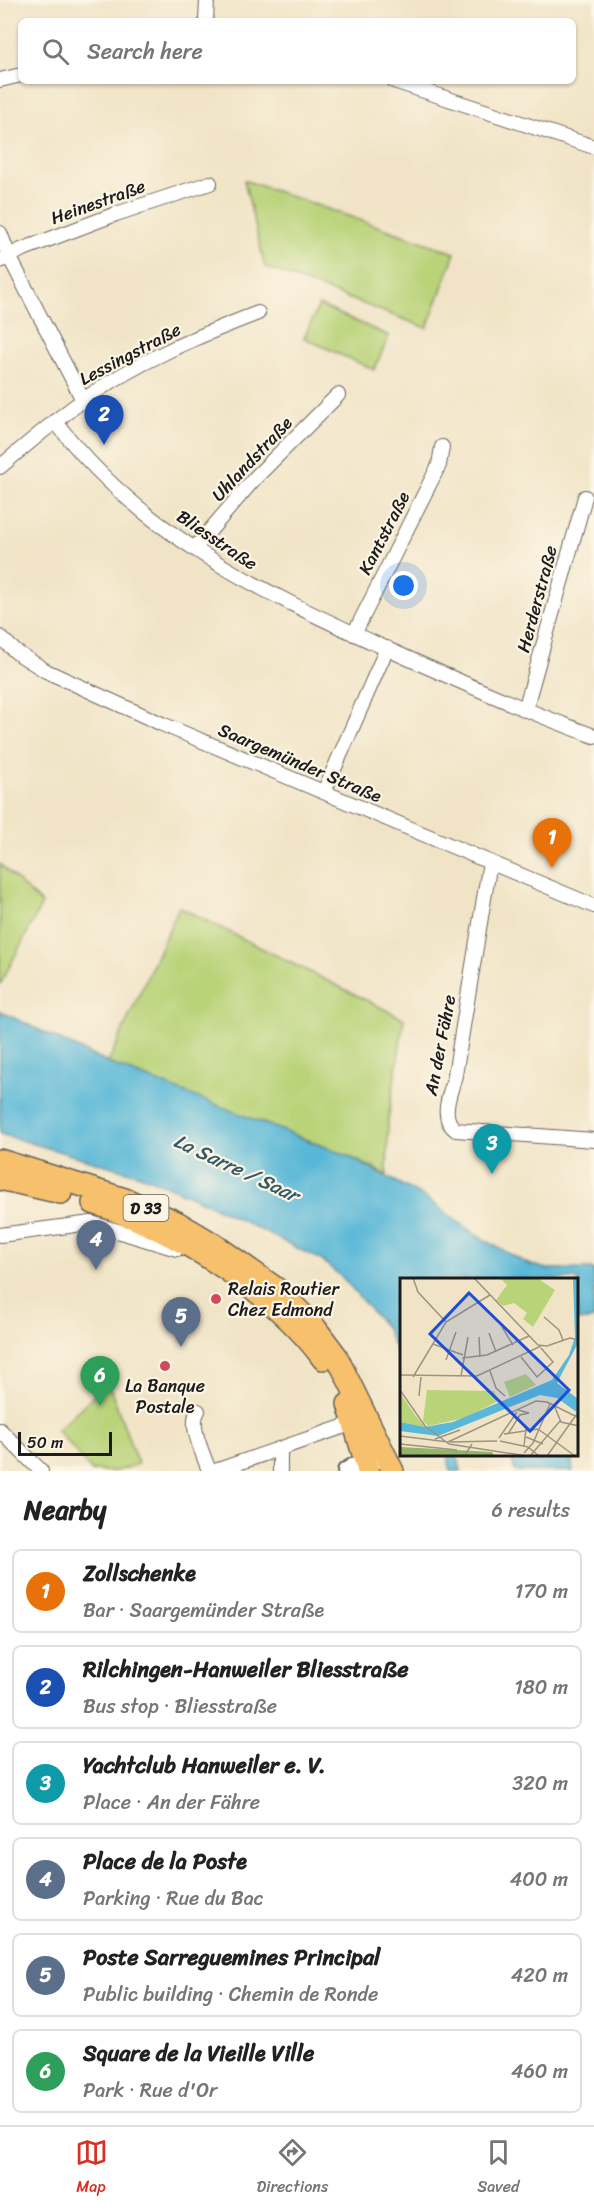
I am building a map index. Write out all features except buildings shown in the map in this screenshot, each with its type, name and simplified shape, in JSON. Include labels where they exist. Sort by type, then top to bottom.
[{"type":"main road","name":"D 33","points":[[0,1160],[128,1200],[177,1222],[250,1268],[297,1307],[331,1347],[346,1371],[381,1466]]},
{"type":"main road","name":"D 33","points":[[0,1179],[54,1191],[133,1219],[175,1239],[266,1299],[318,1352],[337,1379],[354,1423],[381,1466]]},
{"type":"street","points":[[206,18],[207,0]]},
{"type":"street","points":[[0,80],[18,76]]},
{"type":"street","points":[[403,84],[594,147]]},
{"type":"street","name":"Heinestraße","points":[[4,258],[116,214],[210,183]]},
{"type":"street","points":[[0,233],[4,258],[83,400]]},
{"type":"street","name":"Lessingstraße","points":[[0,467],[83,400],[176,348],[258,313]]},
{"type":"street","name":"Uhlandstraße","points":[[194,549],[255,477],[338,395]]},
{"type":"street","name":"Bliesstraße","points":[[55,422],[118,489],[194,549],[257,588],[525,710],[594,735]]},
{"type":"street","name":"Kantstraße","points":[[354,634],[439,465],[442,447]]},
{"type":"street","name":"Herderstraße","points":[[525,710],[585,497]]},
{"type":"street","name":"Saargemünder Straße","points":[[0,637],[16,652],[46,672],[594,906]]},
{"type":"street","points":[[324,792],[387,648]]},
{"type":"street","name":"An der Fähre","points":[[490,862],[455,1075],[447,1103],[446,1116],[449,1124],[456,1130],[594,1140]]},
{"type":"street","points":[[0,1235],[91,1223],[171,1247],[220,1268]]},
{"type":"street","points":[[198,1411],[195,1416],[195,1426],[209,1471]]},
{"type":"street","points":[[215,1471],[354,1423]]},
{"type":"street","points":[[0,1430],[40,1471]]},
{"type":"street","points":[[280,1449],[280,1471]]},
{"type":"street","points":[[346,1471],[381,1466]]},
{"type":"green space","points":[[244,180],[455,253],[427,328],[265,267]]},
{"type":"green space","points":[[319,305],[389,336],[374,370],[304,338]]},
{"type":"green space","points":[[0,864],[42,904],[0,985]]},
{"type":"green space","points":[[179,907],[404,1019],[388,1121],[387,1175],[346,1155],[108,1063]]},
{"type":"green space","points":[[108,1382],[138,1464],[117,1471],[92,1471],[57,1430]]},
{"type":"water","name":"La Sarre / Saar","points":[[0,1011],[108,1063],[346,1155],[426,1198],[476,1235],[528,1264],[547,1269],[594,1269],[594,1319],[579,1321],[579,1278],[400,1278],[400,1360],[386,1328],[343,1278],[321,1260],[202,1201],[143,1176],[0,1134]]},
{"type":"water","points":[[447,1456],[457,1456],[461,1471],[451,1471]]},
{"type":"water","points":[[510,1456],[571,1456],[573,1471],[515,1471]]},
{"type":"place","name":"Rilchingen-Hanweiler Bliesstraße","points":[[104,445]]},
{"type":"place","name":"Zollschenke","points":[[552,868]]},
{"type":"place","name":"Yachtclub Hanweiler e. V.","points":[[492,1174]]},
{"type":"place","name":"Place de la Poste","points":[[96,1270]]},
{"type":"place","name":"Relais Routier Chez Edmond","points":[[216,1299]]},
{"type":"place","name":"Poste Sarreguemines Principal","points":[[181,1347]]},
{"type":"place","name":"La Banque Postale","points":[[165,1366]]},
{"type":"place","name":"Square de la Vieille Ville","points":[[100,1406]]}]
